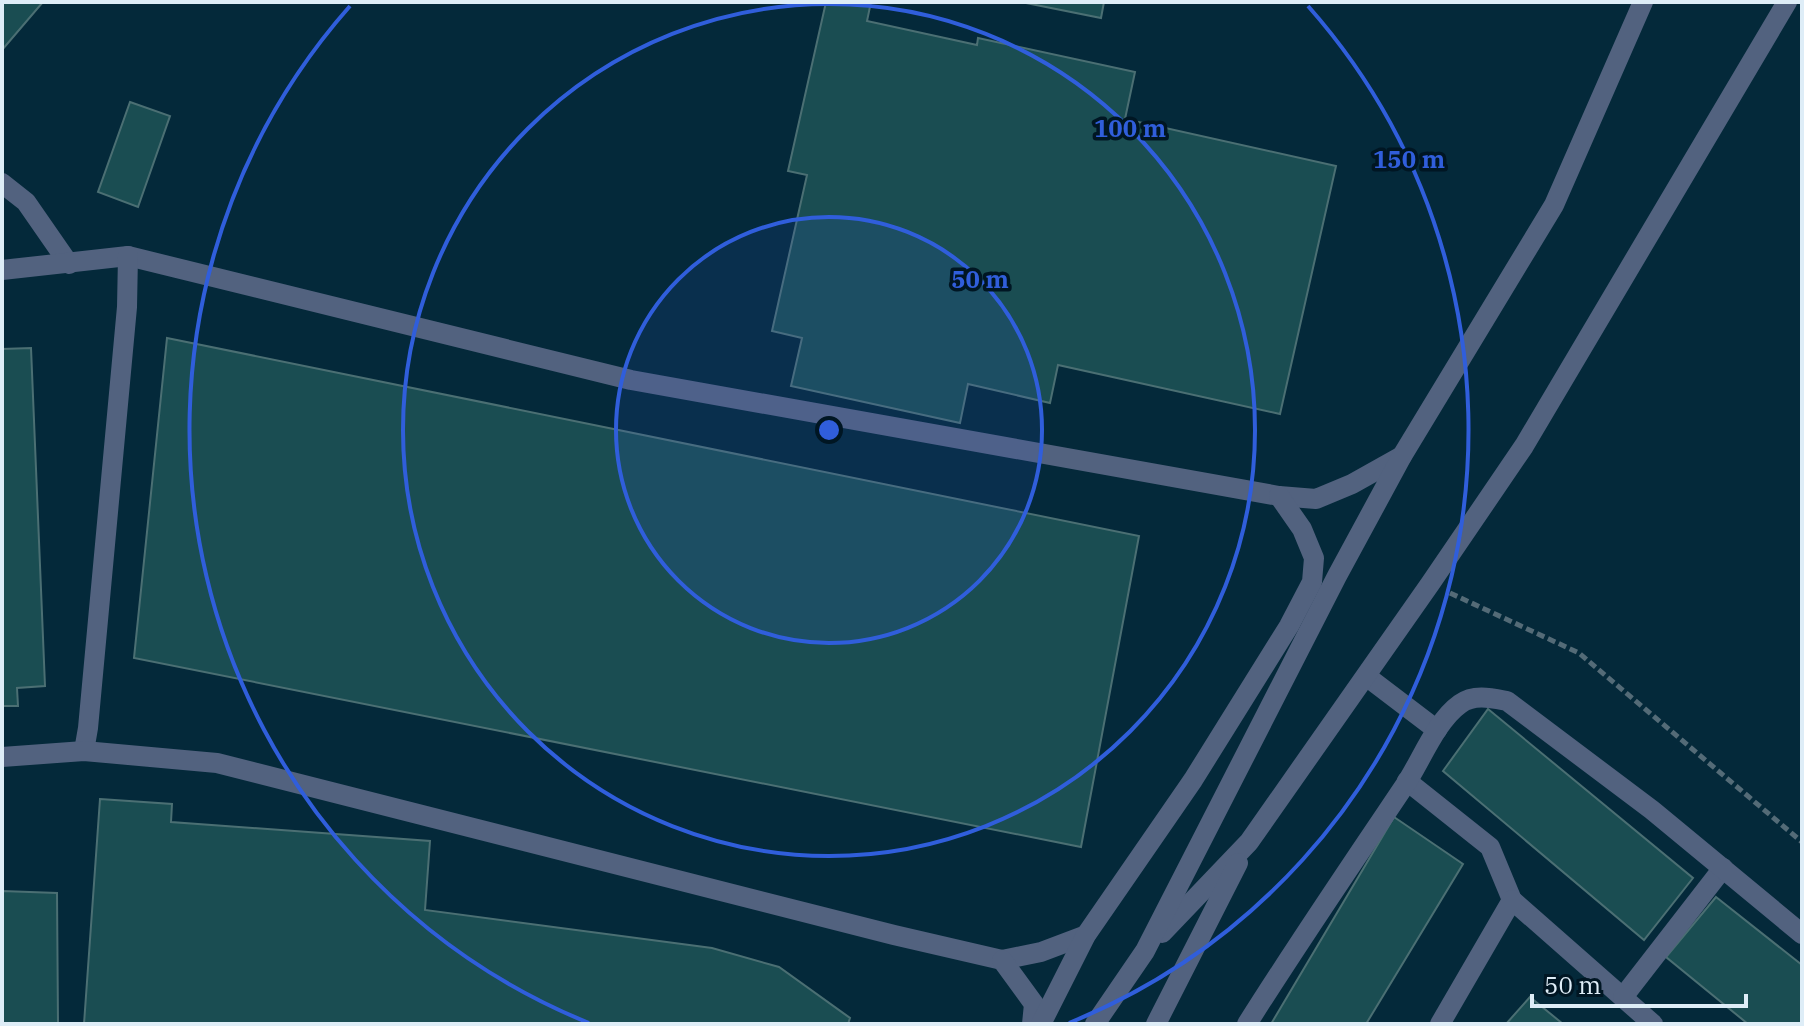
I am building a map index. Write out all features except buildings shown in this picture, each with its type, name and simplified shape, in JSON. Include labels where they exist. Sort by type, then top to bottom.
[{"type":"street","points":[[1095,1024],[1145,951],[1402,456],[1554,205],[1643,2]]},
{"type":"street","points":[[1156,1024],[1249,842],[1524,446],[1787,2]]},
{"type":"street","points":[[1794,2],[1802,8]]},
{"type":"street","points":[[2,183],[26,202],[69,264]]},
{"type":"street","points":[[2,270],[128,256],[631,380],[1279,496],[1316,499],[1352,484],[1402,456]]},
{"type":"street","points":[[84,751],[126,323],[128,256]]},
{"type":"street","points":[[1041,1024],[1086,935],[1193,780],[1289,626],[1312,582],[1314,558],[1302,529],[1279,496]]},
{"type":"street","points":[[1366,676],[1437,730]]},
{"type":"street","points":[[1247,1024],[1321,907],[1407,781],[1437,730],[1460,704],[1479,697],[1507,701],[1652,810],[1802,934]]},
{"type":"street","points":[[2,757],[84,751],[217,763],[1002,960],[1041,952],[1086,935]]},
{"type":"street","points":[[1407,781],[1490,847],[1512,900],[1653,1024]]},
{"type":"street","points":[[1145,951],[1249,842]]},
{"type":"street","points":[[1623,997],[1723,868]]},
{"type":"street","points":[[1440,1024],[1512,900]]},
{"type":"street","points":[[1002,960],[1034,1004],[1032,1024]]},
{"type":"path","points":[[1430,584],[1579,653],[1802,842]]},
{"type":"shaded area","points":[[2,2],[1802,2],[1802,1024],[2,1024]]}]
